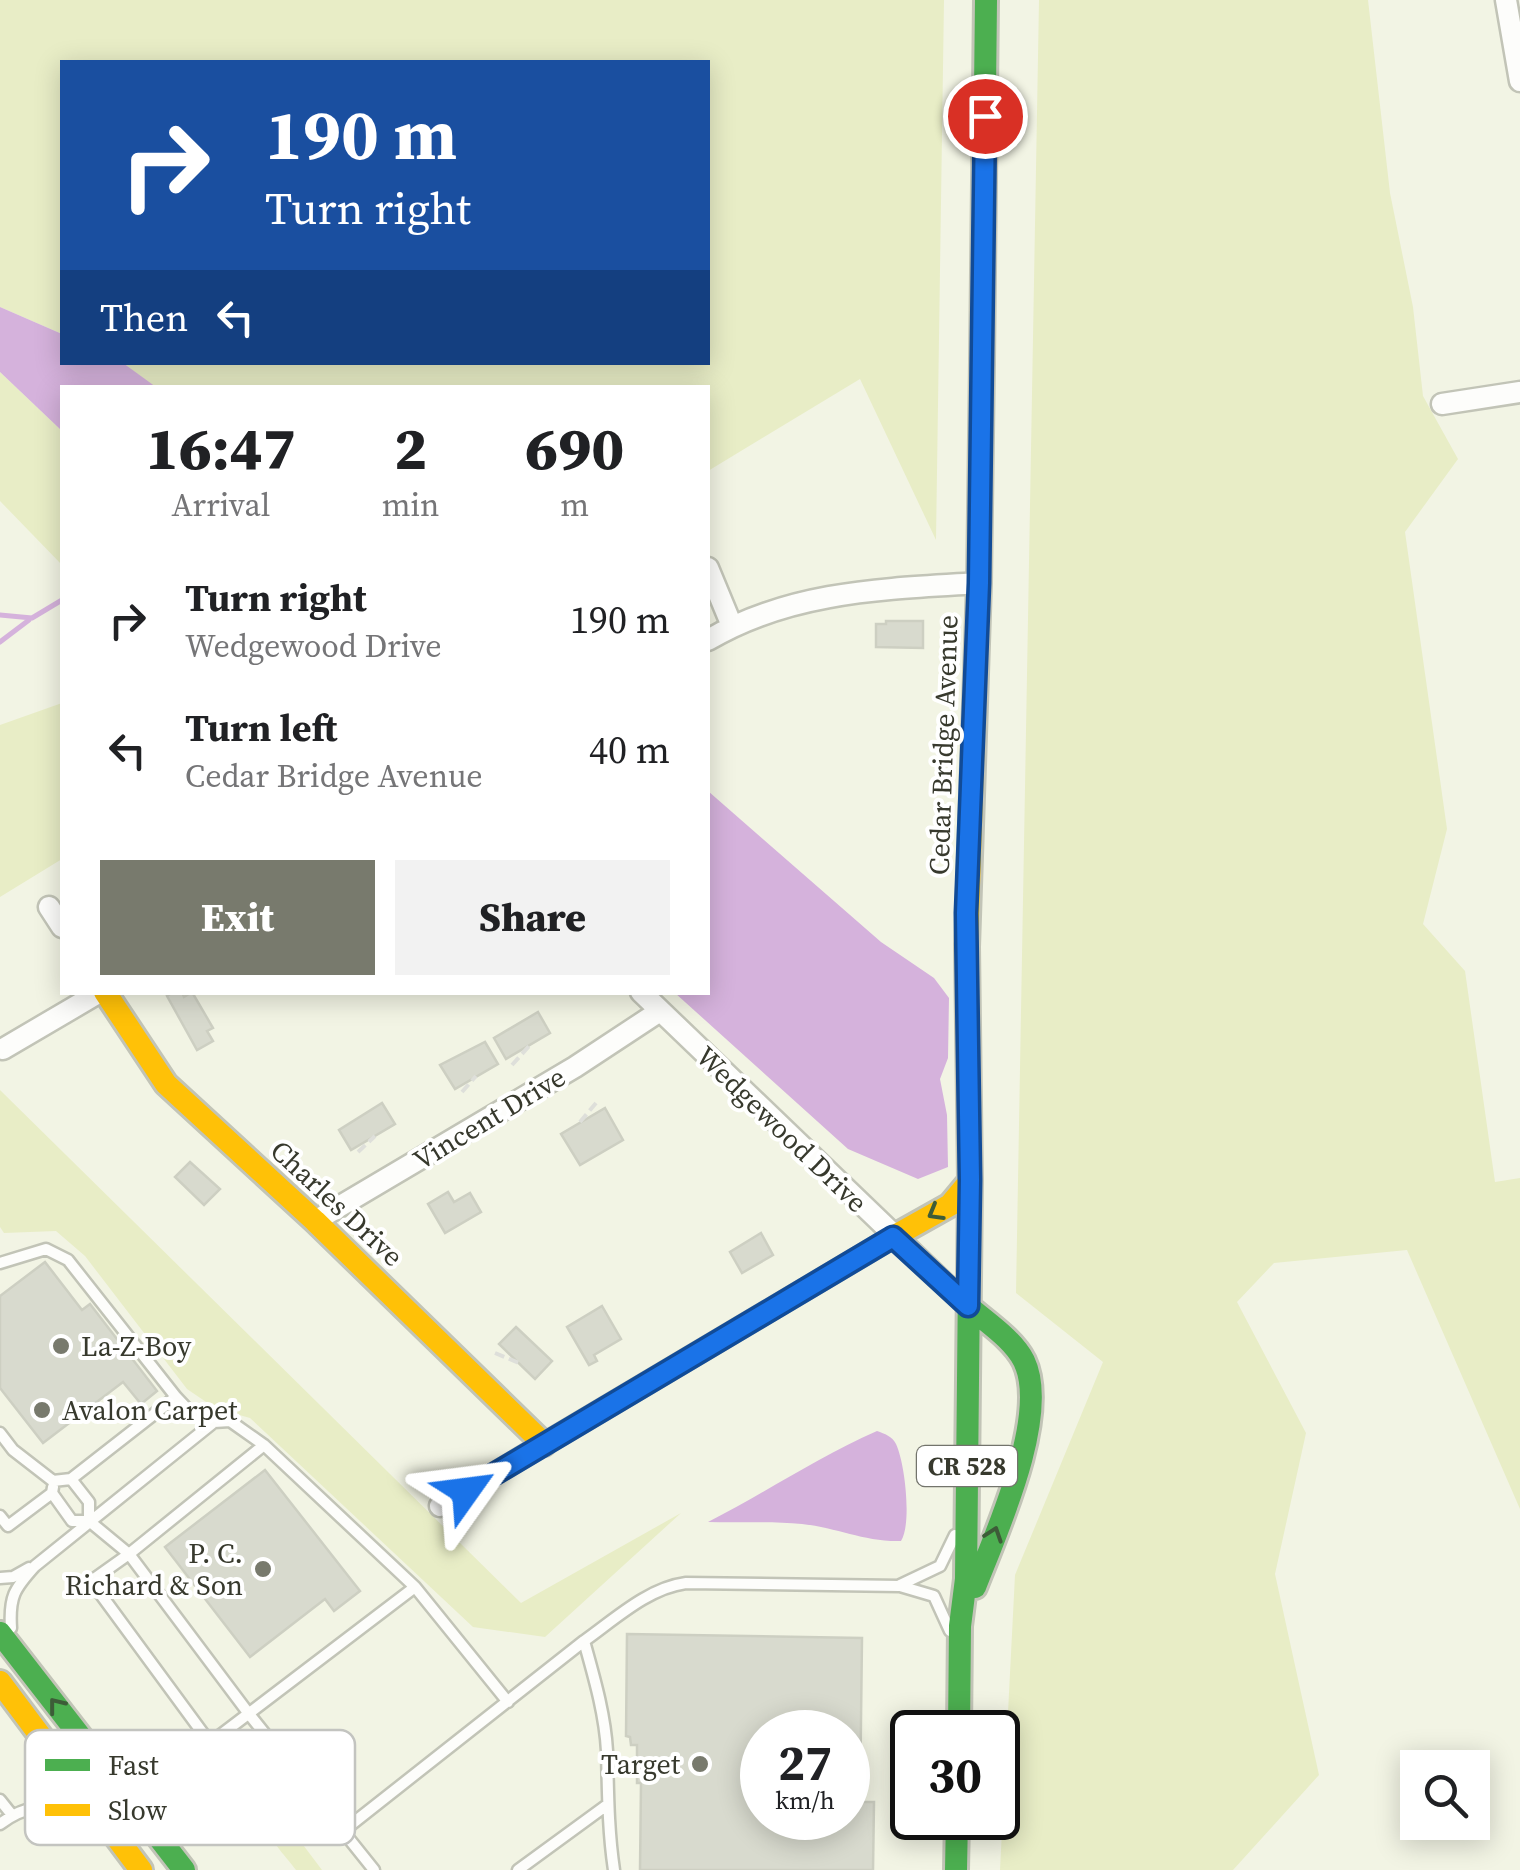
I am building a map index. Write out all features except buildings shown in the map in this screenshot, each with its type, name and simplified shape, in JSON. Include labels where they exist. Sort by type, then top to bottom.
[{"type":"main road","name":"Cedar Bridge Avenue","points":[[960,1710],[960,1626],[966,1579],[970,1180],[966,913],[979,583],[986,0]]},
{"type":"main road","name":"Charles Drive","points":[[105,995],[166,1084],[315,1221],[544,1444]]},
{"type":"main road","points":[[893,1237],[950,1205],[970,1180]]},
{"type":"main road","points":[[960,1626],[1027,1442],[1032,1401],[1026,1362],[968,1306]]},
{"type":"main road","points":[[6,1642],[74,1730]]},
{"type":"main road","points":[[0,1682],[36,1730]]},
{"type":"main road","points":[[956,1870],[957,1840]]},
{"type":"main road","points":[[122,1845],[141,1870]]},
{"type":"main road","points":[[164,1845],[184,1870]]},
{"type":"street","points":[[1506,0],[1520,75]]},
{"type":"street","points":[[1442,404],[1520,392]]},
{"type":"street","points":[[710,573],[732,626]]},
{"type":"street","points":[[710,639],[732,626],[800,601],[870,590],[979,583]]},
{"type":"street","points":[[49,907],[60,925]]},
{"type":"street","points":[[3,1049],[98,995]]},
{"type":"street","name":"Wedgewood Drive","points":[[644,995],[968,1306]]},
{"type":"street","name":"Vincent Drive","points":[[315,1221],[575,1067],[660,1011]]},
{"type":"street","points":[[440,1506],[893,1237]]},
{"type":"lane","points":[[0,1263],[46,1249],[68,1260],[176,1398],[192,1414],[214,1422],[230,1420],[264,1444],[415,1586],[508,1702]]},
{"type":"lane","points":[[0,1516],[8,1526],[53,1487],[71,1479],[176,1398]]},
{"type":"lane","points":[[6,1642],[10,1602],[18,1585],[35,1566],[214,1422]]},
{"type":"lane","points":[[0,1433],[53,1487],[72,1521],[89,1522],[129,1554],[262,1730]]},
{"type":"lane","points":[[200,1730],[91,1581],[264,1444]]},
{"type":"lane","points":[[71,1479],[89,1502],[89,1522]]},
{"type":"lane","points":[[900,1586],[940,1566],[966,1514]]},
{"type":"lane","points":[[0,1578],[14,1577],[35,1566]]},
{"type":"lane","points":[[355,1821],[584,1641],[670,1585],[900,1586],[934,1596],[961,1654]]},
{"type":"lane","points":[[227,1730],[415,1586]]},
{"type":"lane","points":[[584,1641],[607,1752],[607,1805],[614,1870]]},
{"type":"lane","points":[[0,1800],[18,1813]]},
{"type":"lane","points":[[518,1870],[607,1805]]},
{"type":"lane","points":[[0,1824],[25,1811]]},
{"type":"lane","points":[[167,1845],[197,1870]]},
{"type":"lane","points":[[353,1845],[374,1870]]},
{"type":"path","points":[[512,1065],[531,1044]]},
{"type":"path","points":[[462,1092],[476,1076]]},
{"type":"path","points":[[580,1122],[596,1103]]},
{"type":"path","points":[[358,1152],[375,1136]]},
{"type":"path","points":[[496,1354],[519,1362]]},
{"type":"green space","points":[[0,0],[944,0],[936,540],[860,379],[710,470],[710,385],[152,385],[126,365],[710,365],[710,60],[60,60],[60,333],[0,307]]},
{"type":"green space","points":[[1039,0],[1368,0],[1390,193],[1413,307],[1423,396],[1458,459],[1405,532],[1447,829],[1423,924],[1465,971],[1495,1182],[1520,1178],[1520,1509],[1407,1250],[1274,1263],[1237,1302],[1306,1433],[1275,1574],[1319,1775],[1233,1870],[1000,1870],[1002,1840],[1020,1840],[1020,1710],[1008,1710],[1015,1575],[1103,1362],[1016,1293]]},
{"type":"green space","points":[[0,372],[60,429],[60,563],[0,501]]},
{"type":"green space","points":[[60,704],[60,860],[0,897],[0,725]]},
{"type":"green space","points":[[0,1090],[521,1603],[681,1513],[545,1637],[473,1627],[250,1418],[215,1408],[187,1389],[85,1256],[56,1231],[4,1233],[0,1227]]},
{"type":"green space","points":[[276,1845],[303,1845],[322,1870],[296,1870]]},
{"type":"shaded area","points":[[0,307],[60,333],[60,365],[126,365],[153,385],[60,385],[60,429],[0,372]]},
{"type":"shaded area","points":[[710,793],[881,942],[934,978],[949,998],[948,1058],[940,1079],[947,1115],[948,1167],[918,1179],[848,1149],[677,995],[710,995]]},
{"type":"shaded area","points":[[877,1431],[894,1441],[902,1465],[907,1508],[901,1541],[802,1524],[708,1522],[834,1452]]},
{"type":"waterway","points":[[0,615],[32,618],[60,601]]},
{"type":"waterway","points":[[0,642],[29,620]]},
{"type":"traffic: fast","points":[[982,362],[986,0]]},
{"type":"traffic: fast","points":[[959,1710],[960,1626],[966,1579],[970,1181],[967,947]]},
{"type":"traffic: fast","points":[[968,1306],[1013,1345],[1024,1361],[1030,1384],[1030,1412],[1017,1474],[975,1587]]},
{"type":"traffic: fast","points":[[0,1633],[75,1730]]},
{"type":"traffic: fast","points":[[956,1870],[957,1840]]},
{"type":"traffic: fast","points":[[165,1845],[184,1870]]},
{"type":"traffic: slow","points":[[967,947],[982,362]]},
{"type":"traffic: slow","points":[[107,995],[166,1084],[315,1221],[544,1444]]},
{"type":"traffic: slow","points":[[893,1237],[950,1205],[970,1181]]},
{"type":"traffic: slow","points":[[0,1682],[36,1730]]},
{"type":"traffic: slow","points":[[122,1845],[141,1870]]},
{"type":"place","name":"La-Z-Boy","points":[[61,1346]]},
{"type":"place","name":"Avalon Carpet","points":[[42,1410]]},
{"type":"place","name":"P. C. Richard & Son","points":[[263,1569]]},
{"type":"place","name":"Target","points":[[700,1764]]},
{"type":"route","points":[[466,1491],[893,1237],[968,1306],[966,913],[979,583],[985,116]]}]
